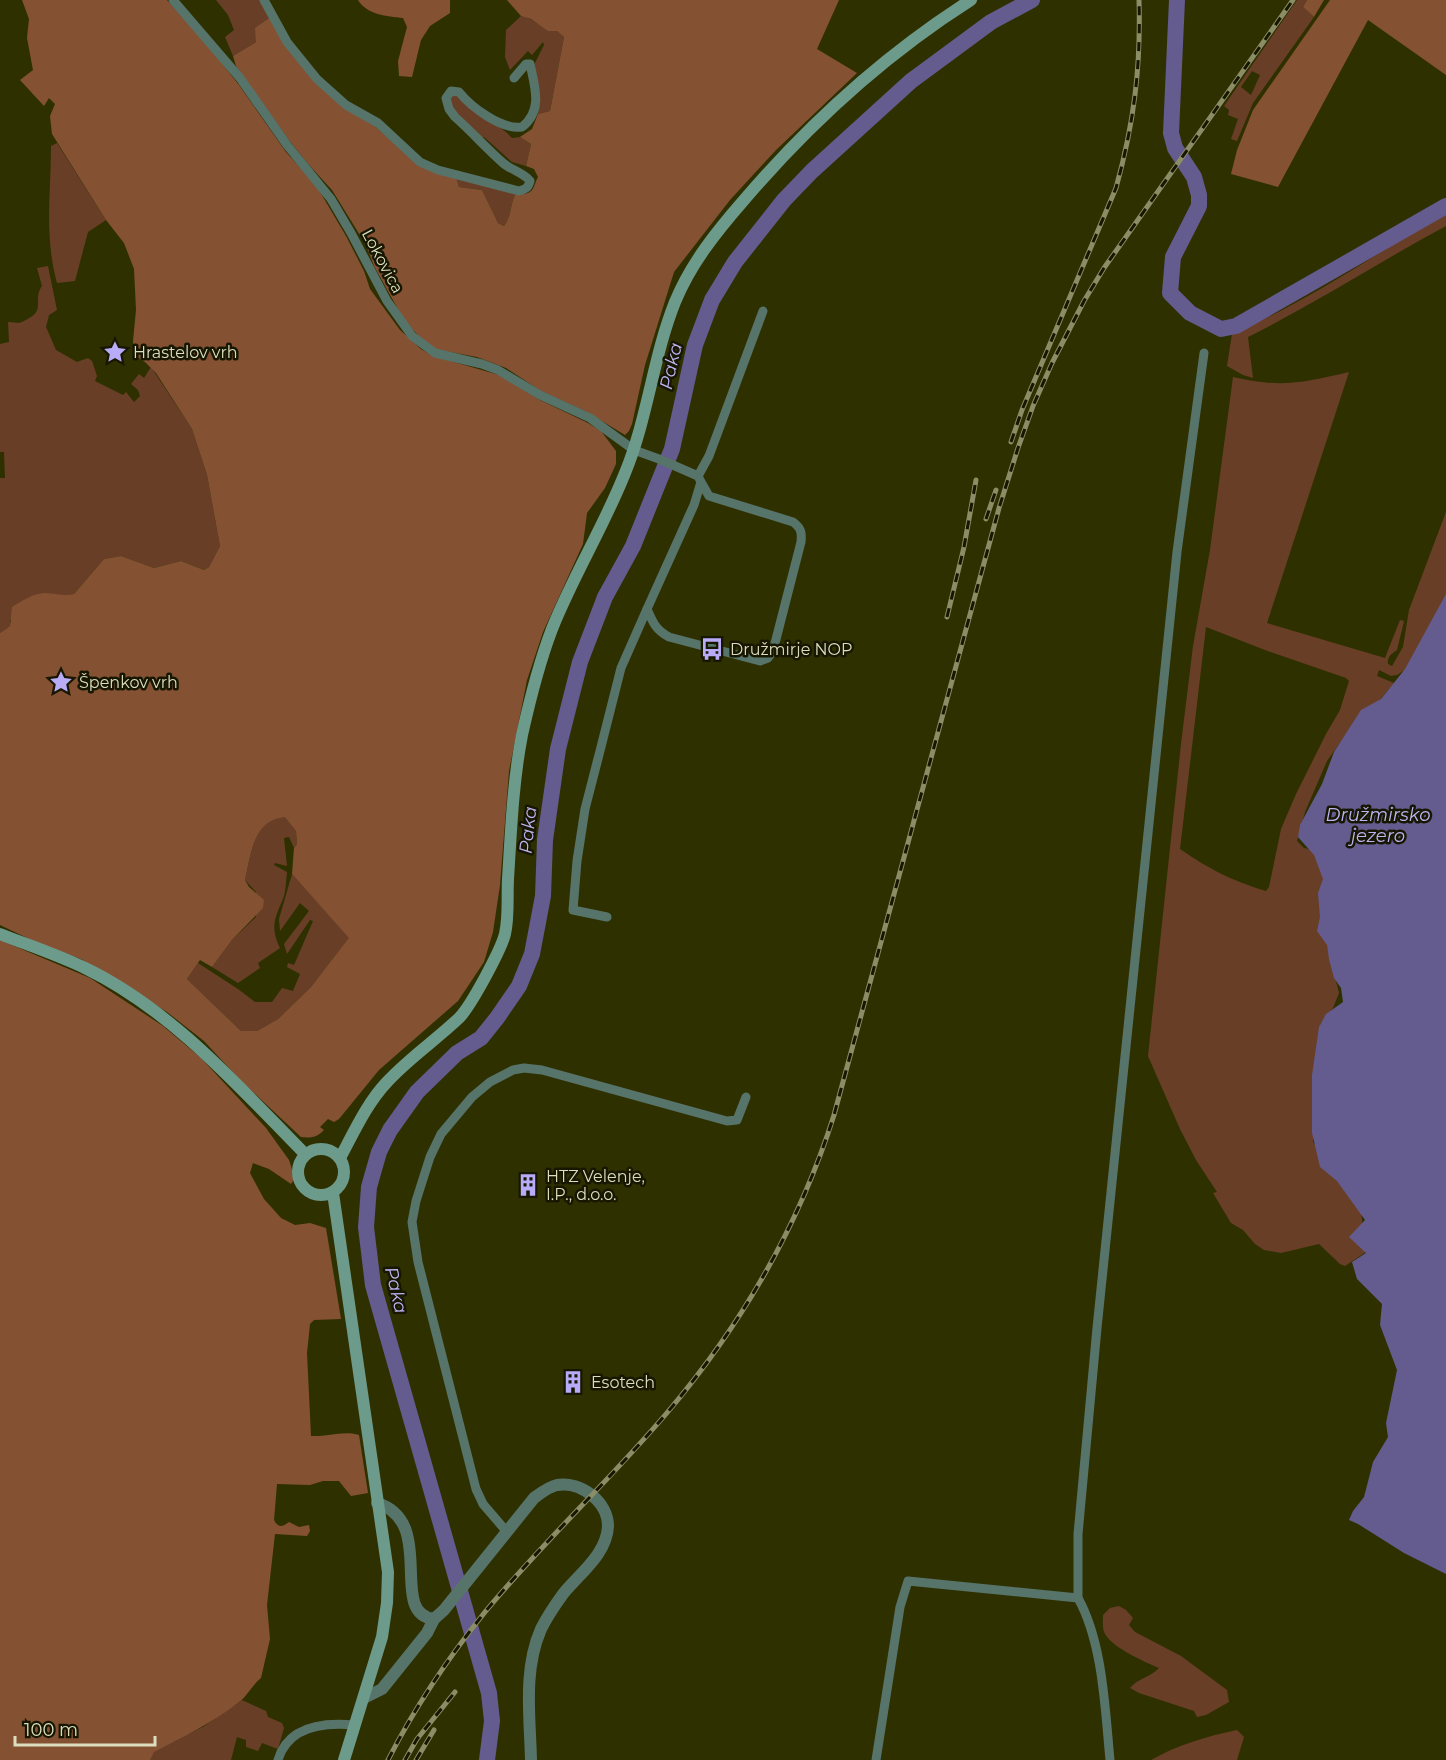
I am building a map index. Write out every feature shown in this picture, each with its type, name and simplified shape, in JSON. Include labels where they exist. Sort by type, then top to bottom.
[{"type":"main road","points":[[340,1158],[384,1084],[416,1053],[461,1016],[491,965],[505,934],[515,798],[521,740],[528,711],[553,628],[625,475],[646,411],[658,354],[683,284],[707,245],[759,183],[796,144],[887,58],[970,0]]},
{"type":"main road","points":[[0,934],[86,968],[135,997],[203,1051],[305,1154]]},
{"type":"main road","points":[[316,1149],[330,1150],[340,1158],[344,1177],[340,1188],[324,1197],[316,1196],[301,1186],[297,1170],[305,1154],[316,1149]]},
{"type":"main road","points":[[333,1193],[388,1572],[387,1603],[382,1637],[344,1760]]},
{"type":"street","name":"Lokovica","points":[[173,0],[240,78],[287,145],[331,199],[387,301],[412,336],[435,353],[482,364],[590,418],[634,450],[659,459],[699,479],[710,496],[793,522],[802,532],[772,651],[768,658],[760,661],[669,638],[653,625],[647,609]]},
{"type":"street","points":[[264,0],[287,42],[317,79],[346,105],[378,123],[420,162],[438,170],[519,191],[529,186],[530,181],[527,176],[520,175],[503,163],[455,117],[446,98],[451,91],[459,92],[469,104],[504,126],[522,127],[530,122],[536,109],[530,64],[526,64],[514,78]]},
{"type":"street","points":[[607,916],[573,910],[577,861],[585,809],[621,668],[694,505],[699,479],[763,311]]},
{"type":"street","points":[[1110,1760],[1100,1671],[1089,1621],[1078,1598],[1078,1534],[1177,552],[1204,353]]},
{"type":"street","points":[[507,1532],[483,1504],[476,1489],[418,1262],[412,1222],[430,1157],[441,1134],[472,1096],[490,1082],[513,1070],[524,1068],[542,1070],[727,1121],[737,1120],[746,1097]]},
{"type":"street","points":[[364,1698],[382,1689],[428,1633],[434,1619],[444,1610],[534,1498],[544,1490],[558,1485],[574,1486],[595,1497],[607,1517],[608,1526],[603,1546],[551,1611],[541,1629],[535,1647],[529,1680],[531,1760]]},
{"type":"street","points":[[377,1503],[390,1507],[399,1515],[406,1527],[410,1547],[414,1606],[422,1616],[434,1619]]},
{"type":"street","points":[[876,1760],[900,1607],[908,1581],[1078,1598]]},
{"type":"street","points":[[278,1760],[285,1743],[301,1730],[327,1724],[355,1725]]},
{"type":"shaded area","points":[[22,0],[167,0],[205,42],[239,85],[286,152],[316,185],[346,236],[364,271],[370,289],[400,330],[421,349],[433,356],[499,375],[540,400],[586,422],[601,431],[616,451],[616,464],[605,488],[587,513],[583,544],[543,632],[527,680],[509,771],[500,885],[493,932],[484,962],[458,1001],[379,1070],[339,1119],[334,1122],[328,1119],[320,1127],[324,1130],[313,1137],[301,1137],[240,1080],[204,1041],[167,1012],[81,959],[42,945],[0,925],[0,633],[10,626],[12,607],[27,598],[40,594],[74,594],[104,559],[121,556],[154,568],[181,561],[204,570],[209,567],[220,546],[207,475],[192,429],[156,373],[134,355],[136,310],[134,269],[124,243],[106,220],[52,134],[50,116],[55,104],[49,98],[44,106],[20,80],[33,70],[27,38],[29,19]],"holes":[[[285,817],[296,831],[297,844],[294,848],[292,874],[349,938],[311,987],[278,1019],[257,1031],[241,1031],[187,979],[200,960],[212,967],[232,940],[263,908],[264,900],[249,887],[245,880],[252,849],[260,831],[266,824]]]},
{"type":"shaded area","points":[[216,0],[261,0],[271,17],[256,42],[233,56],[225,37],[234,30],[228,15]]},
{"type":"shaded area","points":[[358,0],[450,0],[450,13],[430,26],[421,40],[412,77],[399,76],[398,61],[407,27],[403,18],[372,12]]},
{"type":"shaded area","points":[[507,0],[839,0],[817,49],[857,73],[776,150],[730,200],[674,272],[645,365],[632,424],[625,435],[587,412],[541,391],[506,368],[477,357],[434,349],[425,343],[404,320],[374,266],[366,245],[332,190],[288,139],[236,66],[233,56],[256,42],[255,28],[271,17],[306,70],[406,154],[456,177],[459,187],[482,190],[498,223],[504,226],[516,193],[529,192],[538,177],[534,169],[526,166],[531,144],[520,137],[532,129],[538,114],[550,111],[564,37],[557,31],[548,31],[531,19],[521,16]]},
{"type":"shaded area","points":[[1297,0],[1307,0],[1303,7],[1314,17],[1253,103],[1237,141],[1231,139],[1238,119],[1228,115],[1229,110],[1224,106]],"holes":[[[1252,71],[1260,75],[1251,95],[1241,87]]]},
{"type":"shaded area","points":[[1307,0],[1324,0],[1314,17],[1303,7]]},
{"type":"shaded area","points":[[1330,0],[1446,0],[1446,75],[1368,20],[1278,187],[1231,174],[1237,150],[1253,110]]},
{"type":"shaded area","points":[[521,16],[557,31],[564,37],[550,111],[538,114],[534,65],[544,45],[543,42],[532,55],[528,51],[510,70],[505,57],[506,30]]},
{"type":"shaded area","points":[[456,95],[512,138],[520,137],[531,144],[526,166],[512,162],[484,137],[481,138],[449,105],[450,96]]},
{"type":"shaded area","points":[[57,143],[106,220],[88,232],[75,281],[57,283],[49,231],[49,214],[51,146]]},
{"type":"shaded area","points":[[456,177],[516,193],[504,226],[498,223],[482,190],[459,187]]},
{"type":"shaded area","points":[[1446,212],[1446,226],[1248,337],[1253,378],[1227,366],[1232,334],[1341,277]]},
{"type":"shaded area","points":[[48,266],[57,310],[49,315],[46,327],[56,350],[77,362],[88,358],[92,361],[97,376],[95,381],[123,395],[126,392],[134,402],[140,396],[138,390],[131,384],[139,374],[144,378],[151,367],[192,429],[207,475],[220,546],[209,567],[204,570],[181,561],[154,568],[121,556],[104,559],[74,594],[67,596],[46,593],[10,620],[10,626],[0,633],[0,478],[5,478],[4,452],[0,452],[0,344],[9,342],[8,322],[22,322],[35,314],[38,307],[39,290],[42,286],[37,268]]},
{"type":"shaded area","points":[[1349,372],[1267,623],[1385,658],[1400,620],[1404,621],[1397,650],[1388,659],[1388,664],[1392,666],[1403,647],[1409,610],[1446,512],[1446,597],[1410,667],[1391,676],[1379,670],[1377,676],[1394,683],[1373,708],[1355,722],[1327,761],[1305,812],[1297,841],[1304,848],[1313,850],[1322,862],[1328,949],[1339,993],[1333,1008],[1321,1023],[1313,1142],[1361,1211],[1366,1252],[1345,1266],[1319,1244],[1281,1253],[1264,1250],[1255,1244],[1243,1230],[1231,1223],[1213,1193],[1217,1192],[1196,1160],[1180,1129],[1148,1056],[1193,646],[1210,550],[1233,377],[1291,383]],"holes":[[[1206,627],[1349,681],[1340,710],[1296,794],[1281,829],[1269,887],[1266,891],[1221,874],[1180,849]]]},
{"type":"shaded area","points":[[285,816],[296,831],[297,844],[294,848],[289,837],[284,838],[287,866],[275,863],[274,865],[287,872],[284,896],[274,927],[280,948],[258,963],[260,968],[238,983],[212,967],[232,940],[256,917],[256,892],[245,880],[252,849],[260,831],[266,824]]},
{"type":"shaded area","points":[[292,874],[350,938],[311,987],[278,1019],[257,1031],[241,1031],[187,979],[198,963],[255,1002],[272,1002],[282,988],[293,991],[300,974],[287,967],[288,963],[294,965],[313,921],[310,920],[287,954],[284,944],[309,911],[300,903],[280,931],[279,919]]},
{"type":"shaded area","points":[[0,940],[90,978],[163,1026],[201,1058],[266,1128],[289,1160],[295,1178],[291,1184],[269,1169],[253,1163],[250,1173],[264,1199],[281,1218],[295,1225],[310,1223],[326,1228],[341,1319],[314,1320],[310,1324],[307,1353],[311,1436],[348,1433],[359,1435],[368,1493],[351,1496],[339,1481],[323,1481],[310,1485],[277,1484],[274,1520],[276,1523],[281,1526],[289,1522],[299,1527],[309,1525],[310,1531],[307,1536],[275,1534],[267,1605],[270,1639],[261,1678],[229,1710],[154,1752],[150,1760],[0,1760]]},
{"type":"shaded area","points":[[1119,1606],[1133,1618],[1129,1625],[1135,1632],[1181,1656],[1227,1690],[1229,1702],[1206,1715],[1197,1717],[1194,1711],[1130,1688],[1159,1668],[1122,1649],[1105,1634],[1103,1615],[1110,1608]]},
{"type":"shaded area","points":[[242,1700],[266,1711],[268,1717],[282,1723],[284,1728],[278,1749],[262,1743],[258,1751],[246,1747],[246,1740],[237,1737],[231,1760],[150,1760],[153,1752],[203,1727]]},
{"type":"shaded area","points":[[1237,1730],[1244,1737],[1237,1760],[1151,1760],[1193,1742]]},
{"type":"water","name":"Družmirsko jezero","points":[[1446,594],[1446,1574],[1404,1553],[1349,1520],[1364,1497],[1373,1462],[1388,1437],[1386,1423],[1397,1370],[1380,1325],[1382,1304],[1357,1279],[1352,1262],[1366,1253],[1349,1237],[1365,1220],[1337,1181],[1320,1167],[1312,1133],[1312,1075],[1319,1027],[1326,1014],[1343,1002],[1341,988],[1334,978],[1327,945],[1317,931],[1320,917],[1318,893],[1323,879],[1314,855],[1298,837],[1300,825],[1322,784],[1334,752],[1361,710],[1381,699],[1405,669]]},
{"type":"waterway","name":"Paka","points":[[487,1760],[492,1721],[489,1693],[373,1285],[366,1227],[369,1187],[379,1152],[390,1130],[417,1092],[457,1053],[481,1038],[497,1018],[519,986],[532,954],[543,896],[545,840],[558,749],[580,662],[605,597],[633,546],[672,449],[695,345],[712,300],[735,262],[784,200],[812,171],[911,81],[991,22],[1032,0]]},
{"type":"waterway","points":[[1177,0],[1171,133],[1175,148],[1194,177],[1199,195],[1199,206],[1173,257],[1170,293],[1190,313],[1221,329],[1236,326],[1446,206]]},
{"type":"railway","points":[[1011,442],[1022,410],[1116,188],[1135,95],[1139,48],[1139,0]]},
{"type":"railway","points":[[388,1760],[433,1683],[485,1612],[666,1414],[719,1346],[743,1310],[785,1235],[804,1196],[834,1115],[999,508],[1033,406],[1052,363],[1104,268],[1293,0]]},
{"type":"railway","points":[[947,617],[964,547],[976,480]]},
{"type":"railway","points":[[986,519],[996,490]]},
{"type":"railway","points":[[405,1760],[417,1739],[455,1692]]},
{"type":"railway","points":[[416,1760],[434,1730]]},
{"type":"place","name":"Hrastelov vrh","points":[[115,352]]},
{"type":"place","name":"Družmirje NOP","points":[[712,649]]},
{"type":"place","name":"Špenkov vrh","points":[[61,682]]},
{"type":"place","name":"HTZ Velenje, I.P., d.o.o.","points":[[528,1185]]},
{"type":"place","name":"Esotech","points":[[573,1382]]}]
